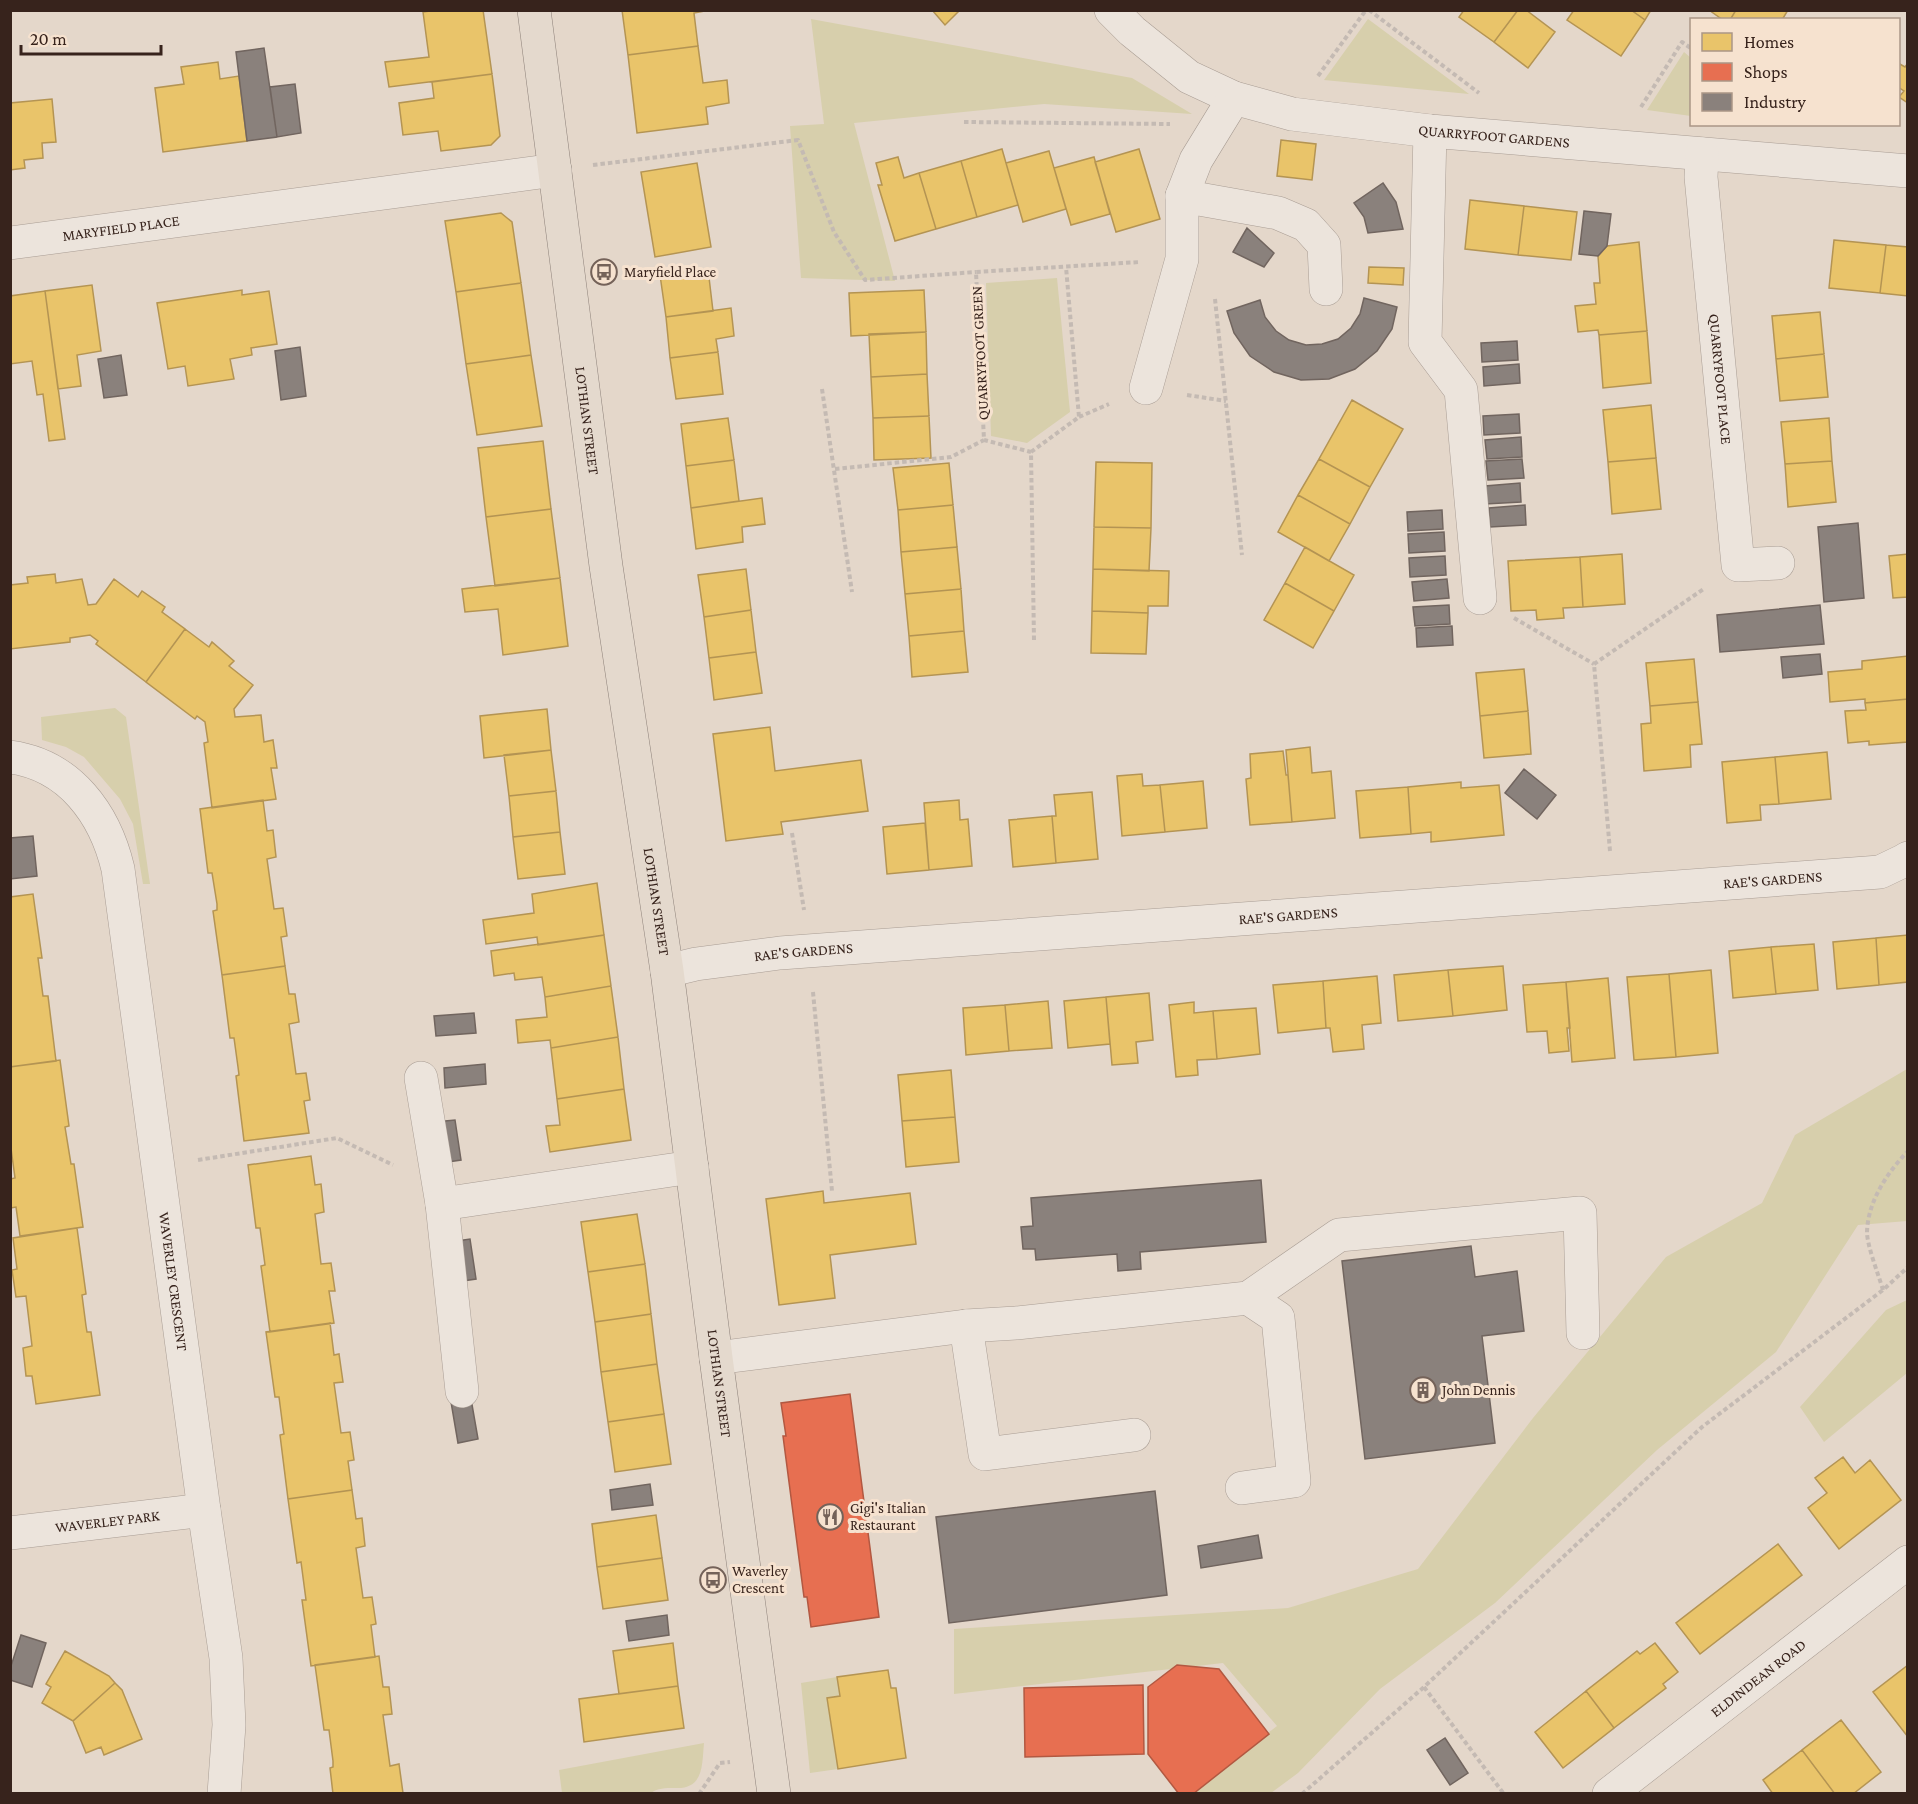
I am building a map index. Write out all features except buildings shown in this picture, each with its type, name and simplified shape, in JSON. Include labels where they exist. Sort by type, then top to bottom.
[{"type":"main road","name":"LOTHIAN STREET","points":[[534,10],[606,566],[667,971],[774,1794]]},
{"type":"street","name":"QUARRYFOOT GARDENS","points":[[1111,10],[1132,31],[1189,77],[1226,111],[1292,114],[1430,131],[1908,171]]},
{"type":"street","points":[[1146,388],[1182,259],[1182,196],[1196,160],[1226,111]]},
{"type":"street","points":[[1430,131],[1425,342],[1461,390],[1480,598]]},
{"type":"street","name":"QUARRYFOOT PLACE","points":[[1702,154],[1701,177],[1738,565]]},
{"type":"street","name":"MARYFIELD PLACE","points":[[10,243],[555,170]]},
{"type":"street","points":[[1182,196],[1278,213],[1306,225],[1324,244],[1326,290]]},
{"type":"street","points":[[1738,565],[1779,563]]},
{"type":"street","name":"WAVERLEY CRESCENT","points":[[10,757],[45,768],[70,783],[102,821],[112,844],[118,869],[226,1658],[229,1725],[224,1794]]},
{"type":"street","name":"RAE'S GARDENS","points":[[667,971],[696,964],[809,951],[1880,872],[1908,858]]},
{"type":"street","points":[[421,1078],[440,1195],[462,1391]]},
{"type":"street","points":[[440,1195],[692,1167]]},
{"type":"street","points":[[716,1358],[966,1326],[1248,1298],[1339,1235],[1581,1214],[1583,1333]]},
{"type":"street","points":[[1242,1488],[1294,1481],[1278,1318],[1248,1298]]},
{"type":"street","points":[[966,1326],[985,1454],[1134,1435]]},
{"type":"street","name":"WAVERLEY PARK","points":[[10,1533],[204,1510]]},
{"type":"street","name":"ELDINDEAN ROAD","points":[[1609,1794],[1908,1562]]},
{"type":"path","points":[[1292,114],[1367,10],[1480,94]]},
{"type":"path","points":[[1615,148],[1682,42],[1690,48]]},
{"type":"path","points":[[964,122],[1226,111]]},
{"type":"path","points":[[555,170],[798,140],[834,232],[865,280],[976,272]]},
{"type":"path","points":[[1182,259],[1213,277],[1242,555]]},
{"type":"path","name":"QUARRYFOOT GREEN","points":[[1031,452],[984,440],[976,272],[1182,259]]},
{"type":"path","points":[[1034,640],[1031,452],[1079,417],[1066,267]]},
{"type":"path","points":[[822,389],[852,592]]},
{"type":"path","points":[[835,469],[951,457],[984,440]]},
{"type":"path","points":[[1594,664],[1738,565]]},
{"type":"path","points":[[1480,598],[1594,664]]},
{"type":"path","points":[[1594,664],[1614,892]]},
{"type":"path","points":[[792,833],[809,951],[832,1191]]},
{"type":"path","points":[[158,1166],[337,1138],[440,1195]]},
{"type":"path","points":[[1883,1290],[1867,1233],[1872,1202],[1895,1164],[1908,1151]]},
{"type":"path","points":[[1302,1794],[1424,1687],[1702,1427],[1883,1290],[1908,1267]]},
{"type":"path","points":[[1424,1687],[1504,1794]]},
{"type":"shaded area","points":[[811,19],[1132,78],[1192,114],[1044,104],[854,123],[895,281],[801,278],[790,126],[824,124]]},
{"type":"shaded area","points":[[1368,19],[1469,94],[1324,80]]},
{"type":"shaded area","points":[[1684,52],[1690,57],[1690,116],[1647,110]]},
{"type":"shaded area","points":[[1057,278],[1070,412],[1027,443],[991,436],[986,283]]},
{"type":"shaded area","points":[[115,708],[126,717],[150,884],[143,884],[133,824],[120,799],[84,757],[66,747],[42,740],[41,717]]},
{"type":"shaded area","points":[[1907,1069],[1907,1221],[1858,1225],[1776,1352],[1657,1450],[1495,1603],[1380,1689],[1298,1773],[1271,1793],[1190,1793],[1277,1726],[1223,1663],[954,1694],[954,1629],[1288,1608],[1418,1569],[1533,1418],[1666,1257],[1762,1203],[1795,1135]]},
{"type":"shaded area","points":[[1907,1300],[1907,1373],[1824,1442],[1800,1407],[1886,1310]]},
{"type":"shaded area","points":[[837,1677],[840,1696],[827,1699],[838,1769],[810,1773],[801,1683]]},
{"type":"shaded area","points":[[704,1743],[700,1774],[691,1785],[684,1788],[662,1789],[651,1793],[562,1793],[559,1770]]},
{"type":"place","name":"Maryfield Place","points":[[604,272]]},
{"type":"place","name":"John Dennis","points":[[1423,1390]]},
{"type":"place","name":"Gigi's Italian Restaurant","points":[[830,1517]]},
{"type":"place","name":"Waverley Crescent","points":[[713,1580]]}]
